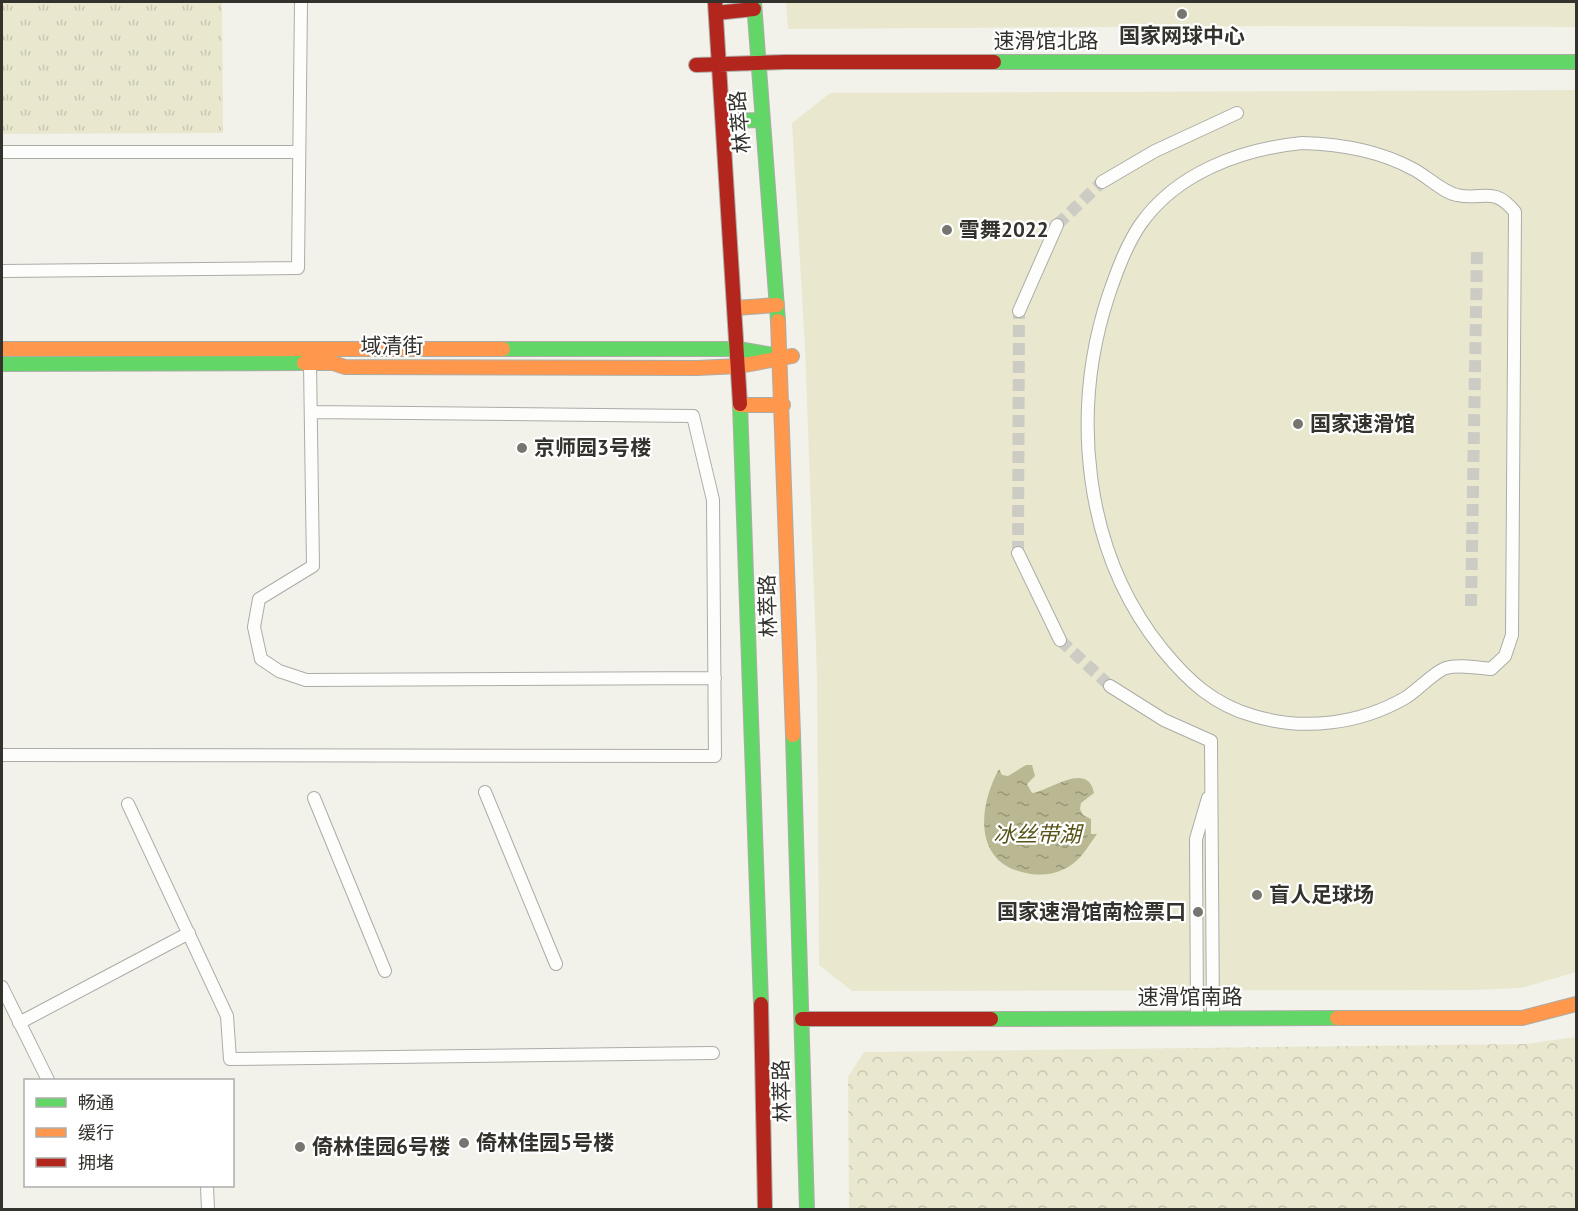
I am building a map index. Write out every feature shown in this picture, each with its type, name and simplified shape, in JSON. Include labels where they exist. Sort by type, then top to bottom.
[{"type":"street","points":[[2,271],[298,268],[301,2]]},
{"type":"street","points":[[716,7],[754,5]]},
{"type":"street","name":"林萃路","points":[[754,5],[761,120],[777,305],[786,356],[783,405],[807,1209]]},
{"type":"street","name":"林萃路","points":[[716,7],[739,366],[759,904],[765,1209]]},
{"type":"street","name":"速滑馆北路","points":[[696,65],[1576,62]]},
{"type":"street","points":[[1102,182],[1155,151],[1237,113]]},
{"type":"street","points":[[723,122],[761,120]]},
{"type":"street","points":[[1281,145],[1342,145],[1397,161],[1456,195],[1491,195],[1505,199],[1515,212],[1512,635],[1505,656],[1491,669],[1446,668],[1437,675],[1397,702],[1351,719],[1332,723],[1293,723],[1240,712],[1209,697],[1171,660],[1140,618],[1116,572],[1098,516],[1089,458],[1088,399],[1101,320],[1119,266],[1140,225],[1168,195],[1221,162],[1281,145]]},
{"type":"street","points":[[2,152],[299,152]]},
{"type":"street","points":[[1019,311],[1057,225]]},
{"type":"street","points":[[735,308],[777,305]]},
{"type":"street","name":"域清街","points":[[2,349],[738,349],[786,356]]},
{"type":"street","name":"域清街","points":[[2,364],[333,363],[345,367],[739,366],[786,356]]},
{"type":"street","points":[[310,363],[313,567],[259,600],[254,627],[261,659],[279,671],[306,680],[715,678]]},
{"type":"street","points":[[740,405],[783,405]]},
{"type":"street","points":[[2,755],[716,756],[713,500],[693,416],[311,412]]},
{"type":"street","points":[[1018,553],[1060,640]]},
{"type":"street","points":[[1110,686],[1164,720],[1211,741],[1213,1018]]},
{"type":"street","points":[[1197,1018],[1196,839],[1212,785]]},
{"type":"street","points":[[485,792],[556,964]]},
{"type":"street","points":[[314,798],[385,971]]},
{"type":"street","points":[[128,804],[227,1016],[230,1059],[713,1053]]},
{"type":"street","points":[[19,1023],[189,933]]},
{"type":"street","points":[[2,987],[47,1079]]},
{"type":"street","name":"速滑馆南路","points":[[802,1019],[1522,1018],[1576,1004]]},
{"type":"street","points":[[207,1187],[208,1209]]},
{"type":"green space","points":[[2,2],[222,2],[223,133],[2,134]]},
{"type":"green space","name":"国家网球中心","points":[[786,2],[1576,2],[1576,27],[788,29]]},
{"type":"green space","name":"国家速滑馆","points":[[1576,90],[1576,972],[1521,988],[1475,990],[852,991],[819,965],[817,675],[805,348],[792,123],[830,93]]},
{"type":"green space","points":[[1576,1037],[1576,1209],[849,1209],[848,1077],[864,1052],[1525,1044]]},
{"type":"water","name":"冰丝带湖","points":[[1026,765],[1032,765],[1035,776],[1027,784],[1032,793],[1076,778],[1090,783],[1094,793],[1081,803],[1080,809],[1083,815],[1091,819],[1091,834],[1097,834],[1075,862],[1057,872],[1026,873],[1009,867],[996,858],[989,846],[984,816],[992,784],[999,769],[1002,775],[1008,776]]},
{"type":"tunnel","points":[[1057,225],[1102,182]]},
{"type":"tunnel","points":[[1471,606],[1477,252]]},
{"type":"tunnel","points":[[1018,553],[1019,311]]},
{"type":"tunnel","points":[[1060,640],[1110,686]]},
{"type":"traffic: fast","points":[[754,2],[778,321]]},
{"type":"traffic: fast","points":[[994,62],[1576,62]]},
{"type":"traffic: fast","points":[[723,121],[761,120]]},
{"type":"traffic: fast","points":[[503,349],[738,349],[773,355]]},
{"type":"traffic: fast","points":[[2,364],[304,363]]},
{"type":"traffic: fast","points":[[740,404],[761,1004]]},
{"type":"traffic: fast","points":[[793,735],[807,1210]]},
{"type":"traffic: fast","points":[[991,1019],[1337,1018]]},
{"type":"traffic: slow","points":[[735,308],[777,305]]},
{"type":"traffic: slow","points":[[778,321],[793,735]]},
{"type":"traffic: slow","points":[[2,349],[503,349]]},
{"type":"traffic: slow","points":[[304,363],[333,363],[345,367],[697,368],[739,366],[792,356]]},
{"type":"traffic: slow","points":[[740,405],[783,405]]},
{"type":"traffic: slow","points":[[1337,1018],[1522,1018],[1576,1004]]},
{"type":"traffic: jam","points":[[715,2],[740,404]]},
{"type":"traffic: jam","points":[[716,13],[754,9]]},
{"type":"traffic: jam","points":[[696,65],[785,62],[994,62]]},
{"type":"traffic: jam","points":[[761,1004],[765,1210]]},
{"type":"traffic: jam","points":[[802,1019],[991,1019]]},
{"type":"place","name":"国家网球中心","points":[[1182,14]]},
{"type":"place","name":"雪舞2022","points":[[947,230]]},
{"type":"place","name":"国家速滑馆","points":[[1298,424]]},
{"type":"place","name":"京师园3号楼","points":[[522,448]]},
{"type":"place","name":"盲人足球场","points":[[1257,895]]},
{"type":"place","name":"国家速滑馆南检票口","points":[[1198,912]]},
{"type":"place","name":"倚林佳园5号楼","points":[[464,1143]]},
{"type":"place","name":"倚林佳园6号楼","points":[[300,1147]]}]
